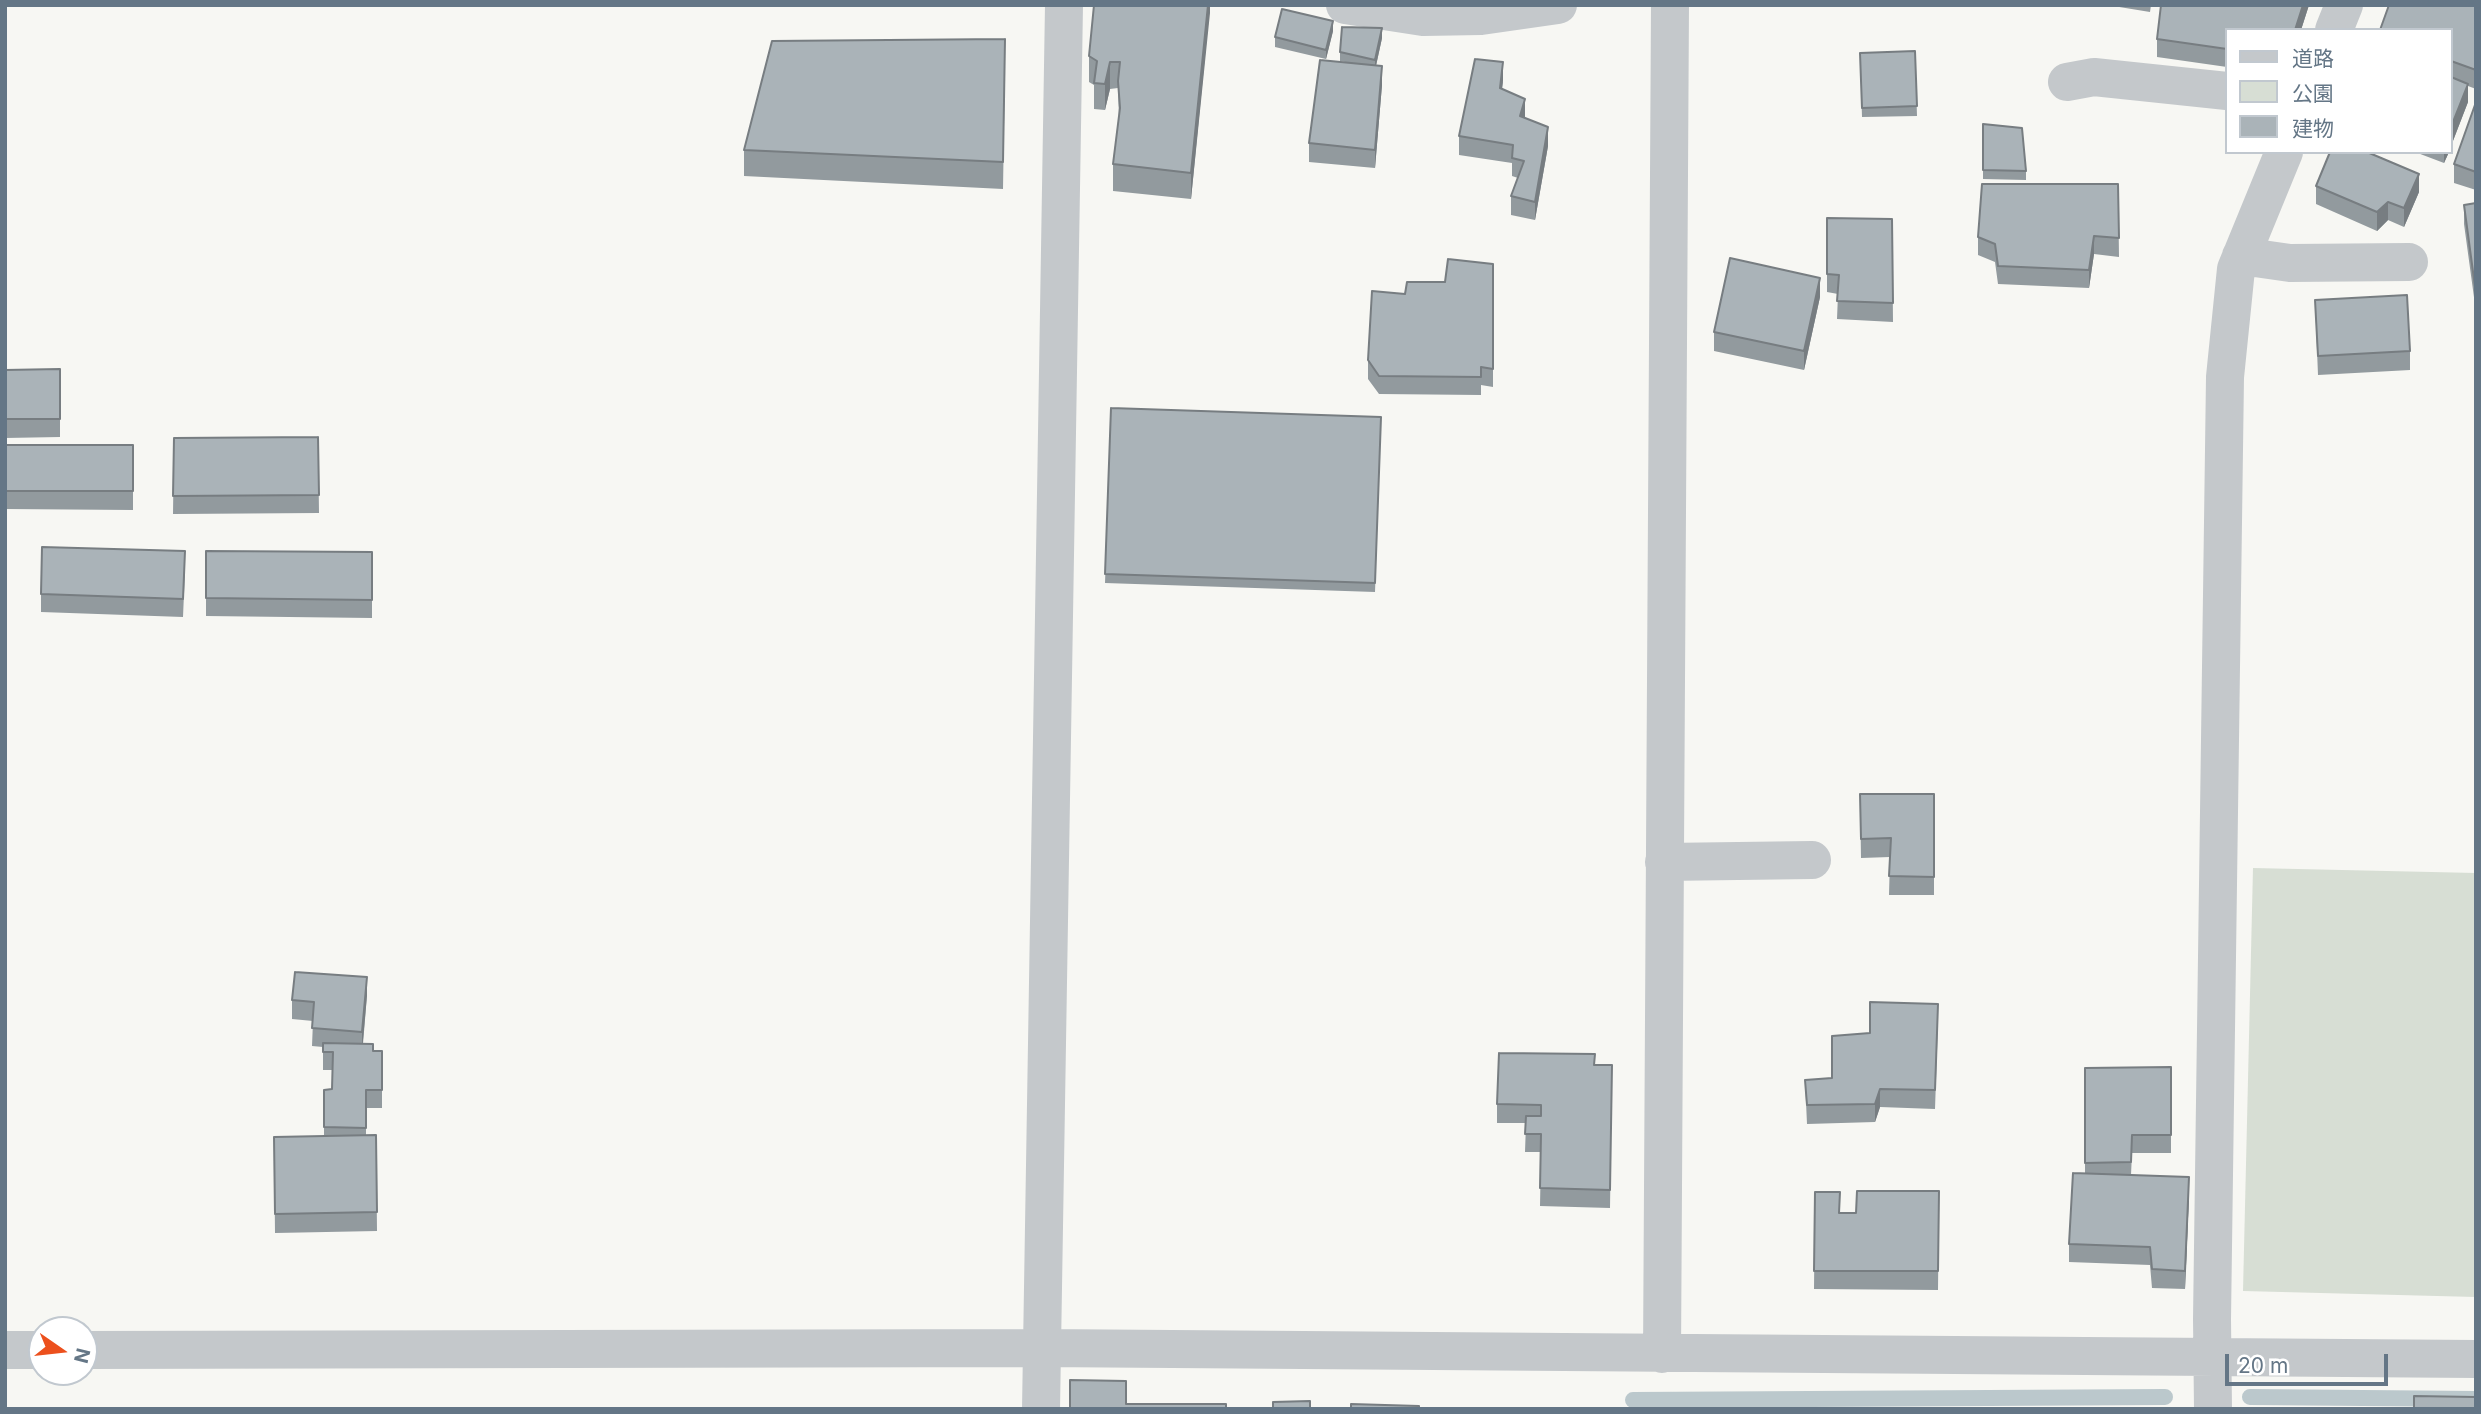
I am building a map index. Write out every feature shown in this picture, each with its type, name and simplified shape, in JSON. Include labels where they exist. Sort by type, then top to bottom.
[{"type":"street","points":[[1041,1409],[1064,5]]},
{"type":"street","points":[[1345,5],[1423,17],[1481,16],[1558,5]]},
{"type":"street","points":[[1662,1354],[1670,5]]},
{"type":"street","points":[[2335,28],[2344,5]]},
{"type":"street","points":[[2067,82],[2094,77],[2226,91]]},
{"type":"street","points":[[2213,1409],[2224,377],[2236,269],[2283,154]]},
{"type":"street","points":[[2241,256],[2290,263],[2410,262]]},
{"type":"street","points":[[1664,862],[1812,860]]},
{"type":"street","points":[[98,1350],[1042,1348],[2476,1359]]},
{"type":"street","points":[[5,1350],[28,1350]]},
{"type":"green space","points":[[2253,868],[2476,873],[2476,1297],[2243,1291]]},
{"type":"building","points":[[1094,5],[1208,5],[1191,173],[1113,164],[1120,108],[1120,62],[1110,62],[1105,84],[1094,83],[1097,61],[1089,56]]},
{"type":"building","points":[[2161,5],[2303,5],[2296,28],[2226,28],[2226,49],[2157,39]]},
{"type":"building","points":[[2389,5],[2476,5],[2476,70],[2453,62],[2453,28],[2381,28]]},
{"type":"building","points":[[1282,9],[1333,21],[1326,50],[1275,37]]},
{"type":"building","points":[[1342,27],[1382,28],[1375,60],[1340,52]]},
{"type":"building","points":[[1005,39],[1003,162],[744,150],[772,41]]},
{"type":"building","points":[[1915,51],[1917,106],[1862,108],[1860,53]]},
{"type":"building","points":[[1475,59],[1503,62],[1500,88],[1525,99],[1520,116],[1548,127],[1535,202],[1511,196],[1524,161],[1512,158],[1513,145],[1459,136]]},
{"type":"building","points":[[1320,60],[1382,66],[1375,150],[1309,143]]},
{"type":"building","points":[[2453,78],[2468,84],[2453,122]]},
{"type":"building","points":[[2476,102],[2476,172],[2454,164]]},
{"type":"building","points":[[1983,124],[2022,128],[2026,171],[1983,170]]},
{"type":"building","points":[[2329,154],[2372,154],[2419,174],[2404,208],[2388,202],[2377,212],[2316,186]]},
{"type":"building","points":[[1982,184],[2118,184],[2119,238],[2094,236],[2089,270],[1998,266],[1995,244],[1978,237]]},
{"type":"building","points":[[2476,203],[2476,294],[2464,205]]},
{"type":"building","points":[[1827,218],[1892,219],[1893,303],[1837,301],[1839,275],[1827,274]]},
{"type":"building","points":[[1730,258],[1820,278],[1804,351],[1714,332]]},
{"type":"building","points":[[1448,259],[1493,264],[1493,369],[1481,367],[1481,377],[1379,376],[1368,360],[1372,291],[1405,294],[1407,282],[1445,282]]},
{"type":"building","points":[[2407,295],[2410,351],[2318,356],[2315,300]]},
{"type":"building","points":[[60,369],[60,419],[5,419],[5,370]]},
{"type":"building","points":[[1111,408],[1381,417],[1375,583],[1105,574]]},
{"type":"building","points":[[318,437],[319,495],[173,496],[174,438]]},
{"type":"building","points":[[5,445],[133,445],[133,491],[5,491]]},
{"type":"building","points":[[42,547],[185,551],[183,599],[41,594]]},
{"type":"building","points":[[206,551],[372,552],[372,600],[206,598]]},
{"type":"building","points":[[1860,794],[1934,794],[1934,877],[1889,876],[1891,838],[1861,839]]},
{"type":"building","points":[[295,972],[367,977],[362,1032],[312,1028],[314,1002],[292,1000]]},
{"type":"building","points":[[1870,1002],[1938,1004],[1935,1090],[1880,1089],[1875,1104],[1807,1105],[1805,1080],[1832,1078],[1832,1036],[1870,1033]]},
{"type":"building","points":[[323,1043],[373,1044],[373,1051],[382,1051],[382,1090],[366,1090],[366,1128],[324,1127],[324,1090],[332,1089],[333,1052],[323,1052]]},
{"type":"building","points":[[1499,1053],[1595,1054],[1594,1065],[1612,1065],[1610,1190],[1540,1188],[1541,1134],[1525,1134],[1526,1116],[1541,1116],[1541,1105],[1497,1104]]},
{"type":"building","points":[[2171,1067],[2171,1135],[2132,1135],[2131,1162],[2085,1163],[2085,1068]]},
{"type":"building","points":[[376,1135],[377,1212],[275,1214],[274,1137]]},
{"type":"building","points":[[2073,1173],[2189,1177],[2185,1271],[2152,1269],[2150,1247],[2069,1244]]},
{"type":"building","points":[[1857,1191],[1939,1191],[1938,1271],[1814,1271],[1815,1192],[1840,1192],[1839,1213],[1856,1213]]},
{"type":"building","points":[[1070,1380],[1126,1381],[1126,1404],[1226,1404],[1226,1409],[1070,1409]]},
{"type":"building","points":[[2414,1396],[2476,1397],[2476,1409],[2414,1409]]},
{"type":"building","points":[[1310,1401],[1310,1409],[1273,1409],[1273,1402]]},
{"type":"building","points":[[1351,1404],[1419,1406],[1419,1409],[1351,1409]]},
{"type":"waterway","points":[[1633,1400],[2165,1397]]},
{"type":"waterway","points":[[2250,1397],[2476,1399]]}]
